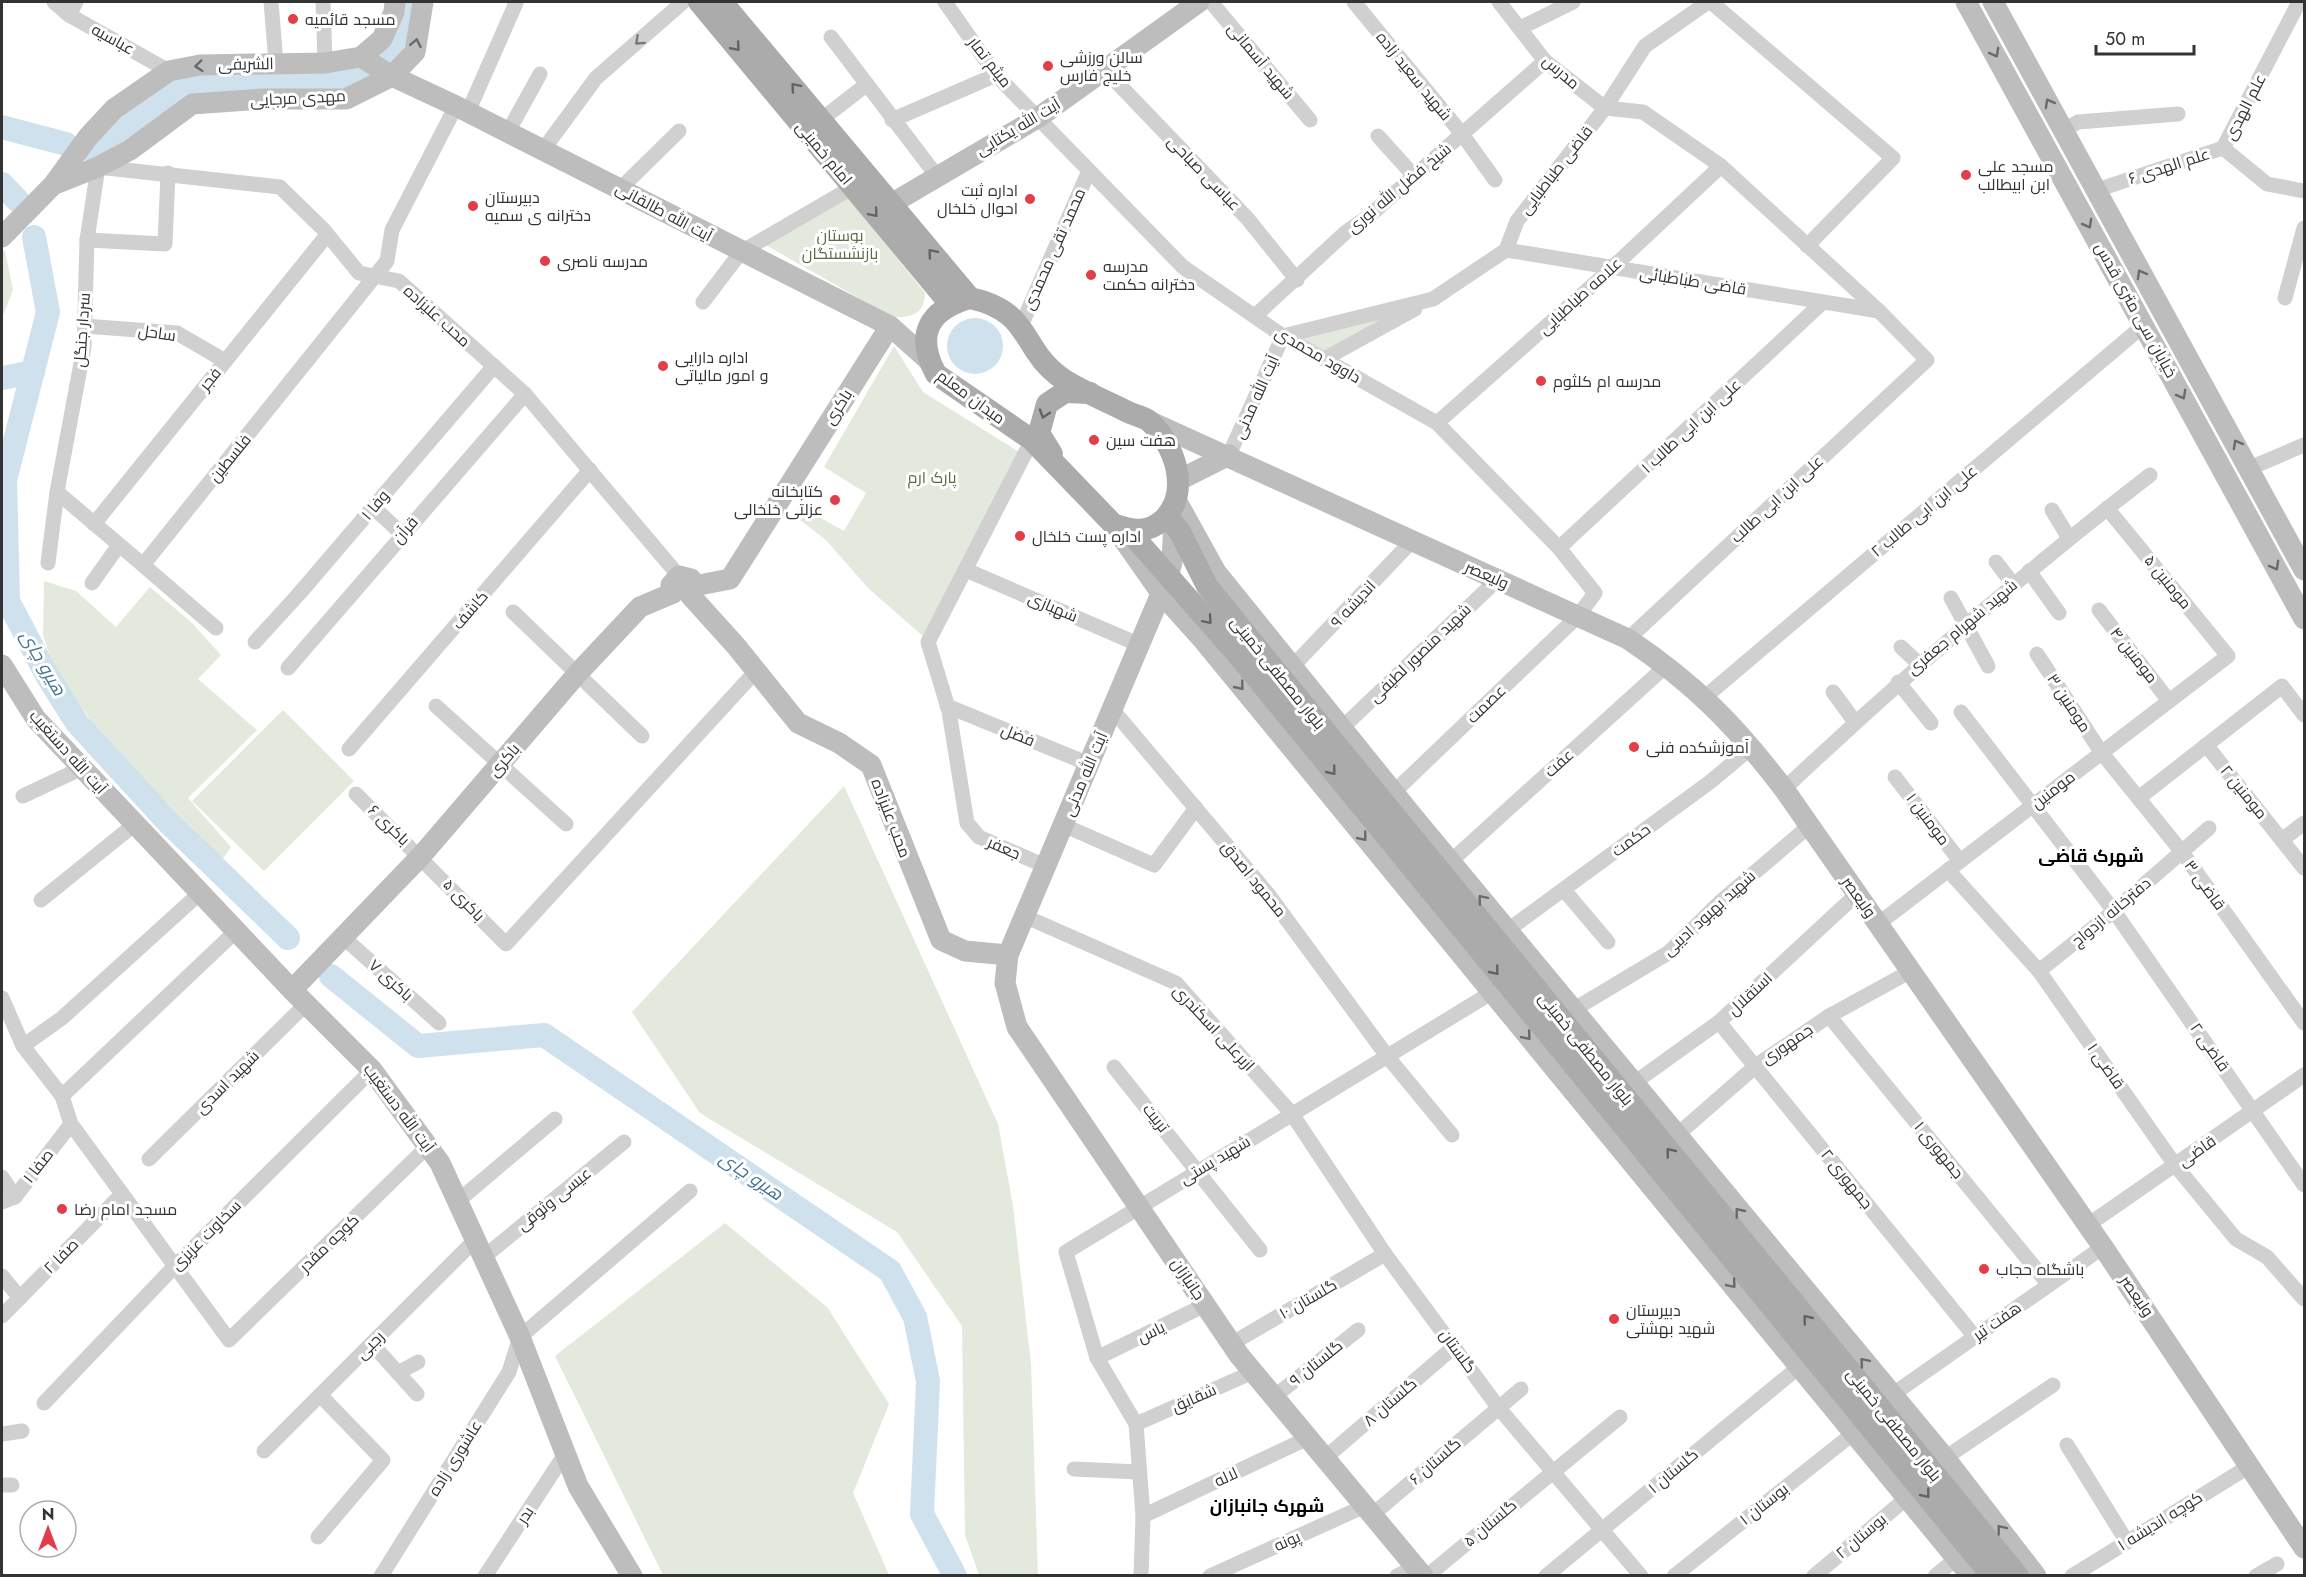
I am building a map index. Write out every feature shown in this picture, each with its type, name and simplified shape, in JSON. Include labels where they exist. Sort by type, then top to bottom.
[{"type":"main road","points":[[361,57],[382,39],[394,12],[395,2]]},
{"type":"main road","name":"مهدی مرجایی","points":[[54,184],[98,167],[130,150],[192,104],[263,99],[346,99],[392,76],[415,52],[423,2]]},
{"type":"main road","name":"امام خمینی","points":[[699,2],[853,187],[960,301]]},
{"type":"main road","name":"آیت الله یکتایی","points":[[891,204],[936,175],[1039,117],[1199,2]]},
{"type":"main road","name":"خیابان سی متری قدس","points":[[1966,2],[2304,619]]},
{"type":"main road","name":"خیابان سی متری قدس","points":[[1993,2],[2064,130],[2094,191],[2250,468],[2304,570]]},
{"type":"main road","name":"امام خمینی","points":[[727,3],[891,204],[960,301]]},
{"type":"main road","name":"الشریفی","points":[[2,237],[54,184],[88,137],[114,109],[170,70],[200,65],[325,63],[361,57]]},
{"type":"main road","name":"آیت الله طالقانی","points":[[361,57],[392,76],[508,132],[890,326],[928,360]]},
{"type":"main road","points":[[2014,88],[2035,77]]},
{"type":"main road","points":[[960,301],[991,303],[1008,313],[1021,326],[1045,363],[1062,379],[1149,421],[1173,458],[1174,504],[1216,572],[1677,1135],[1717,1197]]},
{"type":"main road","name":"میدان معلم","points":[[960,301],[937,312],[927,328],[928,360],[936,374],[1032,440],[1120,527]]},
{"type":"main road","name":"باکری","points":[[299,997],[343,937],[421,856],[578,673],[640,607],[684,587],[730,579],[890,326]]},
{"type":"main road","points":[[1058,465],[1039,433],[1042,415],[1047,404],[1065,392],[1090,393]]},
{"type":"main road","name":"ولیعصر","points":[[1149,421],[1229,455],[1628,639],[1667,665],[1705,697],[1752,747],[1784,789],[2103,1247],[2209,1402],[2248,1467],[2304,1548]]},
{"type":"main road","points":[[1120,527],[1144,531],[1156,526],[1174,504],[1229,455]]},
{"type":"main road","name":"آیت‌ الله مدنی","points":[[1008,955],[1165,585],[1174,546],[1174,504]]},
{"type":"main road","name":"بلوار مصطفی خمینی","points":[[1174,504],[1208,586],[1246,635],[1717,1197],[2018,1575]]},
{"type":"main road","name":"بلوار مصطفی خمینی","points":[[1120,527],[1165,585],[1238,655],[1992,1575]]},
{"type":"main road","points":[[1165,585],[1204,641],[1971,1575]]},
{"type":"main road","name":"محب علیزاده","points":[[684,587],[798,723],[840,742],[871,765],[941,940],[965,951],[1008,955]]},
{"type":"main road","name":"آیت الله دستغیب","points":[[2,664],[36,719],[80,769],[372,1070],[440,1163],[520,1337],[578,1486],[625,1572]]},
{"type":"main road","name":"جانبازان","points":[[1008,955],[1005,983],[1017,1027],[1231,1344],[1416,1573]]},
{"type":"main road","points":[[1787,1283],[1892,1395],[2037,1575]]},
{"type":"street","name":"عباسیه","points":[[54,2],[73,8],[170,70]]},
{"type":"street","points":[[271,2],[276,63]]},
{"type":"street","points":[[323,2],[325,63]]},
{"type":"street","points":[[543,150],[596,78],[683,2]]},
{"type":"street","name":"میثم تمار","points":[[945,2],[996,75],[1039,117]]},
{"type":"street","name":"شهید آسمانی","points":[[1211,2],[1310,120]]},
{"type":"street","name":"شهید سعید زاده","points":[[1354,2],[1462,134],[1495,180]]},
{"type":"street","name":"مدرس","points":[[1499,2],[1545,61],[1605,108]]},
{"type":"street","points":[[1520,28],[1573,2]]},
{"type":"street","points":[[1710,2],[1893,158],[1808,246]]},
{"type":"street","name":"قاضی طباطبایی","points":[[1506,250],[1517,221],[1605,108],[1645,46],[1710,2]]},
{"type":"street","name":"علم الهدی","points":[[2223,148],[2299,2]]},
{"type":"street","points":[[462,109],[516,3]]},
{"type":"street","points":[[831,37],[936,175]]},
{"type":"street","name":"شیخ فضل الله نوری","points":[[1256,315],[1297,280],[1346,232],[1414,176],[1545,61]]},
{"type":"street","name":"عباسی صباحی","points":[[1106,71],[1247,218],[1297,280]]},
{"type":"street","points":[[508,132],[540,74]]},
{"type":"street","points":[[892,120],[996,75]]},
{"type":"street","points":[[822,119],[866,85]]},
{"type":"street","points":[[1605,108],[1643,112],[1721,166],[1879,311]]},
{"type":"street","name":"فلسطین","points":[[143,566],[387,261],[392,230],[462,109]]},
{"type":"street","points":[[2064,130],[2078,122],[2178,114]]},
{"type":"street","name":"داوود محمدی","points":[[1039,117],[1088,172],[1183,267],[1256,315],[1283,336],[1326,358],[1437,423],[1559,548],[1595,593]]},
{"type":"street","points":[[620,189],[679,131]]},
{"type":"street","points":[[1378,136],[1414,176]]},
{"type":"street","name":"علم الهدی ۶","points":[[2094,191],[2223,148],[2267,184],[2304,191]]},
{"type":"street","name":"علامه طباطبایی","points":[[1437,423],[1612,268],[1721,166]]},
{"type":"street","name":"محب علیزاده","points":[[98,167],[280,187],[327,235],[359,273],[399,281],[525,394],[590,470],[684,587]]},
{"type":"street","name":"سردار جنگل","points":[[48,563],[57,492],[84,347],[87,240],[98,167]]},
{"type":"street","name":"محمد تقی محمدی","points":[[1021,326],[1088,172]]},
{"type":"street","points":[[87,240],[165,244],[168,173]]},
{"type":"street","points":[[703,302],[741,252],[853,187]]},
{"type":"street","points":[[2285,298],[2304,228]]},
{"type":"street","name":"فجر","points":[[94,524],[327,235]]},
{"type":"street","points":[[1326,358],[1433,299],[1506,250]]},
{"type":"street","name":"قاضی طباطبائی","points":[[1506,250],[1879,311]]},
{"type":"street","points":[[1283,336],[1433,299]]},
{"type":"street","name":"علی ابن ابی طالب ۱","points":[[1559,548],[1822,303]]},
{"type":"street","name":"علی ابن ابی طالب","points":[[1628,639],[1927,360],[1879,311]]},
{"type":"street","name":"علی ابن ابی طالب ۲","points":[[1705,697],[2144,325]]},
{"type":"street","name":"ساحل","points":[[84,326],[177,333],[225,361]]},
{"type":"street","name":"آیت الله مدنی","points":[[1229,455],[1283,336]]},
{"type":"street","name":"وفا ۱","points":[[255,642],[494,366]]},
{"type":"street","name":"قرآن","points":[[288,668],[525,394]]},
{"type":"street","points":[[947,706],[928,642],[1032,440]]},
{"type":"street","points":[[2250,468],[2304,445]]},
{"type":"street","name":"کاشف","points":[[350,749],[590,470]]},
{"type":"street","name":"شهید شهرام جعفری","points":[[1784,789],[1898,682],[2069,538],[2150,475]]},
{"type":"street","points":[[57,492],[216,628]]},
{"type":"street","points":[[373,507],[402,534]]},
{"type":"street","name":"۵ مومنین","points":[[2107,508],[2228,656]]},
{"type":"street","points":[[2052,510],[2069,538]]},
{"type":"street","name":"اندیشه ۹","points":[[1293,666],[1412,541]]},
{"type":"street","points":[[92,583],[119,546]]},
{"type":"street","points":[[1996,562],[2013,584]]},
{"type":"street","name":"شهبازی","points":[[966,570],[1140,645]]},
{"type":"street","points":[[2029,571],[2059,613]]},
{"type":"street","name":"شهید منصور لطیفی","points":[[1343,727],[1497,580]]},
{"type":"street","name":"عصمت","points":[[1394,792],[1578,616],[1595,593]]},
{"type":"street","points":[[1951,598],[1964,626],[1988,666]]},
{"type":"street","name":"مومنین ۴","points":[[2099,610],[2169,701]]},
{"type":"street","points":[[513,612],[642,736]]},
{"type":"street","points":[[1901,647],[1919,664]]},
{"type":"street","name":"مومنین ۳","points":[[2037,654],[2101,752]]},
{"type":"street","name":"مومنین","points":[[1878,924],[2228,656]]},
{"type":"street","name":"عفت","points":[[1451,861],[1667,665]]},
{"type":"street","name":"باکری ۵","points":[[421,856],[506,944],[756,671]]},
{"type":"street","points":[[1898,682],[1931,723]]},
{"type":"street","points":[[2139,797],[2282,686],[2304,715]]},
{"type":"street","points":[[1833,692],[1855,722]]},
{"type":"street","points":[[436,706],[566,824]]},
{"type":"street","name":"فضل","points":[[947,706],[1089,764]]},
{"type":"street","name":"جعفر","points":[[947,706],[967,823],[979,837],[1045,866]]},
{"type":"street","name":"محمود اصدق","points":[[1112,709],[1268,894],[1388,1056],[1452,1135]]},
{"type":"street","points":[[1961,712],[2033,805]]},
{"type":"street","name":"مومنین ۲","points":[[2206,745],[2304,868]]},
{"type":"street","name":"حکمت","points":[[1508,930],[1710,782],[1752,747]]},
{"type":"street","name":"قاضی ۳","points":[[2101,752],[2182,852],[2304,1023]]},
{"type":"street","points":[[23,796],[80,769]]},
{"type":"street","name":"مومنین ۱","points":[[1895,777],[1954,866]]},
{"type":"street","name":"باکری ۶","points":[[356,794],[421,856]]},
{"type":"street","name":"قاضی ۲","points":[[2033,805],[2114,911],[2255,1110],[2304,1185]]},
{"type":"street","points":[[1063,825],[1154,865],[1196,808]]},
{"type":"street","points":[[2283,839],[2304,823]]},
{"type":"street","points":[[41,900],[135,824]]},
{"type":"street","name":"شهید بهبود ادیبی","points":[[1573,1010],[1668,953],[1719,903],[1809,826]]},
{"type":"street","name":"دفترخانه ازدواج","points":[[2039,971],[2114,911],[2209,828]]},
{"type":"street","name":"قاضی ۱","points":[[1954,866],[2039,971],[2175,1165],[2236,1239],[2267,1257],[2304,1299]]},
{"type":"street","points":[[1564,890],[1608,942]]},
{"type":"street","points":[[23,1046],[62,1018],[200,893]]},
{"type":"street","name":"استقلال","points":[[1634,1083],[1719,1022],[1857,894]]},
{"type":"street","name":"ازبرعلی اسکندری","points":[[1024,916],[1176,983],[1292,1114]]},
{"type":"street","points":[[62,1096],[236,931]]},
{"type":"street","name":"باکری ۷","points":[[343,937],[439,1023]]},
{"type":"street","name":"جمهوری","points":[[1677,1135],[1756,1065],[1829,1016],[1911,971]]},
{"type":"street","name":"شهید پستی","points":[[1097,1358],[1066,1251],[1491,993]]},
{"type":"street","name":"شهید اسدی","points":[[149,1159],[299,997]]},
{"type":"street","points":[[2,998],[23,1046],[62,1096],[71,1124],[173,1268]]},
{"type":"street","name":"جمهوری ۱","points":[[1829,1016],[2049,1285]]},
{"type":"street","name":"جمهوری ۲","points":[[1719,1022],[1974,1337]]},
{"type":"street","name":"تربیت","points":[[1114,1067],[1199,1170],[1260,1250]]},
{"type":"street","name":"سخاوت عزیزی","points":[[44,1403],[173,1268],[372,1070]]},
{"type":"street","name":"قاضی","points":[[2088,1226],[2304,1075]]},
{"type":"street","name":"گلستان","points":[[1292,1114],[1385,1254],[1498,1407],[1641,1575]]},
{"type":"street","points":[[458,1201],[555,1119]]},
{"type":"street","name":"صفا ۱","points":[[8,1199],[71,1124]]},
{"type":"street","name":"عیسی وثوقی","points":[[480,1248],[624,1142]]},
{"type":"street","name":"کوچه مقدر","points":[[173,1268],[229,1340],[428,1146]]},
{"type":"street","points":[[2,1177],[8,1199]]},
{"type":"street","points":[[520,1337],[690,1191]]},
{"type":"street","name":"صفا ۲","points":[[2,1316],[121,1195]]},
{"type":"street","name":"هفت تیر","points":[[1892,1395],[2103,1247]]},
{"type":"street","name":"رجبی","points":[[264,1451],[372,1344],[480,1248]]},
{"type":"street","name":"گلستان ۱۰","points":[[1231,1344],[1385,1254]]},
{"type":"street","points":[[2,1276],[20,1298]]},
{"type":"street","name":"یاس","points":[[1097,1358],[1205,1305]]},
{"type":"street","name":"گلستان ۹","points":[[1274,1397],[1358,1330]]},
{"type":"street","name":"عاشوری زاده","points":[[381,1575],[510,1372],[520,1337]]},
{"type":"street","points":[[372,1344],[417,1394]]},
{"type":"street","name":"گلستان ۸","points":[[1325,1458],[1455,1346]]},
{"type":"street","points":[[1097,1358],[1136,1424],[1143,1516],[1141,1575]]},
{"type":"street","points":[[398,1373],[418,1362]]},
{"type":"street","name":"گلستان ۱","points":[[1545,1575],[1800,1366]]},
{"type":"street","name":"شقایق","points":[[1136,1424],[1253,1372]]},
{"type":"street","points":[[1945,1458],[2053,1385]]},
{"type":"street","name":"گلستان ۶","points":[[1368,1511],[1521,1389]]},
{"type":"street","points":[[318,1538],[383,1460],[320,1395]]},
{"type":"street","name":"گلستان ۵","points":[[1416,1573],[1620,1417]]},
{"type":"street","points":[[2,1434],[22,1431]]},
{"type":"street","name":"بوستان ۱","points":[[1674,1575],[1855,1432]]},
{"type":"street","name":"لاله","points":[[1143,1516],[1308,1438]]},
{"type":"street","points":[[2067,1446],[2127,1542]]},
{"type":"street","name":"بدر","points":[[485,1575],[565,1454]]},
{"type":"street","name":"کوچه اندیشه ۱","points":[[2072,1575],[2248,1467]]},
{"type":"street","points":[[1074,1469],[1139,1472]]},
{"type":"street","name":"بوستان ۲","points":[[1814,1575],[1908,1497]]},
{"type":"street","name":"پونه","points":[[1210,1575],[1368,1511]]},
{"type":"street","points":[[1935,1575],[1957,1558]]},
{"type":"street","points":[[2256,1575],[2277,1564]]},
{"type":"green space","name":"بوستان بازنشستگان","points":[[849,198],[925,293],[923,306],[916,313],[905,317],[892,317],[764,244]]},
{"type":"green space","points":[[5,250],[13,290],[2,318],[2,252]]},
{"type":"green space","points":[[1409,309],[1326,354],[1296,337]]},
{"type":"green space","name":"پارک ارم","points":[[894,346],[923,392],[1021,453],[925,638],[868,588],[826,540],[795,516],[799,506],[844,531],[866,493],[824,467]]},
{"type":"green space","points":[[44,581],[76,591],[116,627],[150,587],[192,623],[221,655],[198,679],[257,730],[188,798],[231,847],[219,864],[112,750],[55,670],[43,635]]},
{"type":"green space","points":[[283,710],[354,781],[264,871],[192,801]]},
{"type":"green space","points":[[844,786],[998,1124],[1013,1206],[1031,1364],[1038,1575],[979,1575],[965,1535],[962,1326],[897,1232],[700,1113],[632,1012]]},
{"type":"green space","points":[[725,1223],[827,1307],[889,1404],[853,1493],[889,1575],[663,1575],[555,1356]]},
{"type":"water","points":[[975,318],[986,320],[995,326],[1001,335],[1003,346],[1001,357],[995,366],[986,372],[975,374],[964,372],[955,366],[949,357],[947,346],[949,335],[955,326],[964,320]]},
{"type":"waterway","points":[[389,58],[407,2]]},
{"type":"waterway","points":[[93,151],[183,82],[319,82],[365,71]]},
{"type":"waterway","points":[[2,127],[66,144]]},
{"type":"waterway","name":"هیرو چای","points":[[2,184],[18,201]]},
{"type":"waterway","name":"هیرو چای","points":[[34,237],[48,312],[5,480],[8,601],[48,677],[77,723],[167,821],[288,938]]},
{"type":"waterway","points":[[2,378],[33,372]]},
{"type":"waterway","name":"هیرو چای","points":[[331,976],[418,1046],[544,1035],[890,1271],[915,1317],[928,1381],[922,1514],[955,1576]]},
{"type":"place","name":"مسجد قائمیه","points":[[293,19]]},
{"type":"place","name":"سالن ورزشی خلیج فارس","points":[[1048,66]]},
{"type":"place","name":"مسجد علی ابن ابیطالب","points":[[1966,175]]},
{"type":"place","name":"اداره ثبت احوال خلخال","points":[[1030,199]]},
{"type":"place","name":"دبیرستان دخترانه ی سمیه","points":[[473,206]]},
{"type":"place","name":"مدرسه ناصری","points":[[545,261]]},
{"type":"place","name":"مدرسه دخترانه حکمت","points":[[1091,275]]},
{"type":"place","name":"اداره دارایی و امور مالیاتی","points":[[663,366]]},
{"type":"place","name":"مدرسه ام کلثوم","points":[[1541,381]]},
{"type":"place","name":"هفت سین","points":[[1094,440]]},
{"type":"place","name":"کتابخانه عزلتی خلخالی","points":[[835,500]]},
{"type":"place","name":"اداره پست خلخال","points":[[1020,536]]},
{"type":"place","name":"آموزشکده فنی","points":[[1634,747]]},
{"type":"place","name":"مسجد امام رضا","points":[[62,1209]]},
{"type":"place","name":"باشگاه حجاب","points":[[1984,1269]]},
{"type":"place","name":"دبیرستان شهید بهشتی","points":[[1614,1319]]},
{"type":"district","name":"شهرک قاضی","points":[[2091,856]]},
{"type":"district","name":"شهرک جانبازان","points":[[1267,1506]]}]
